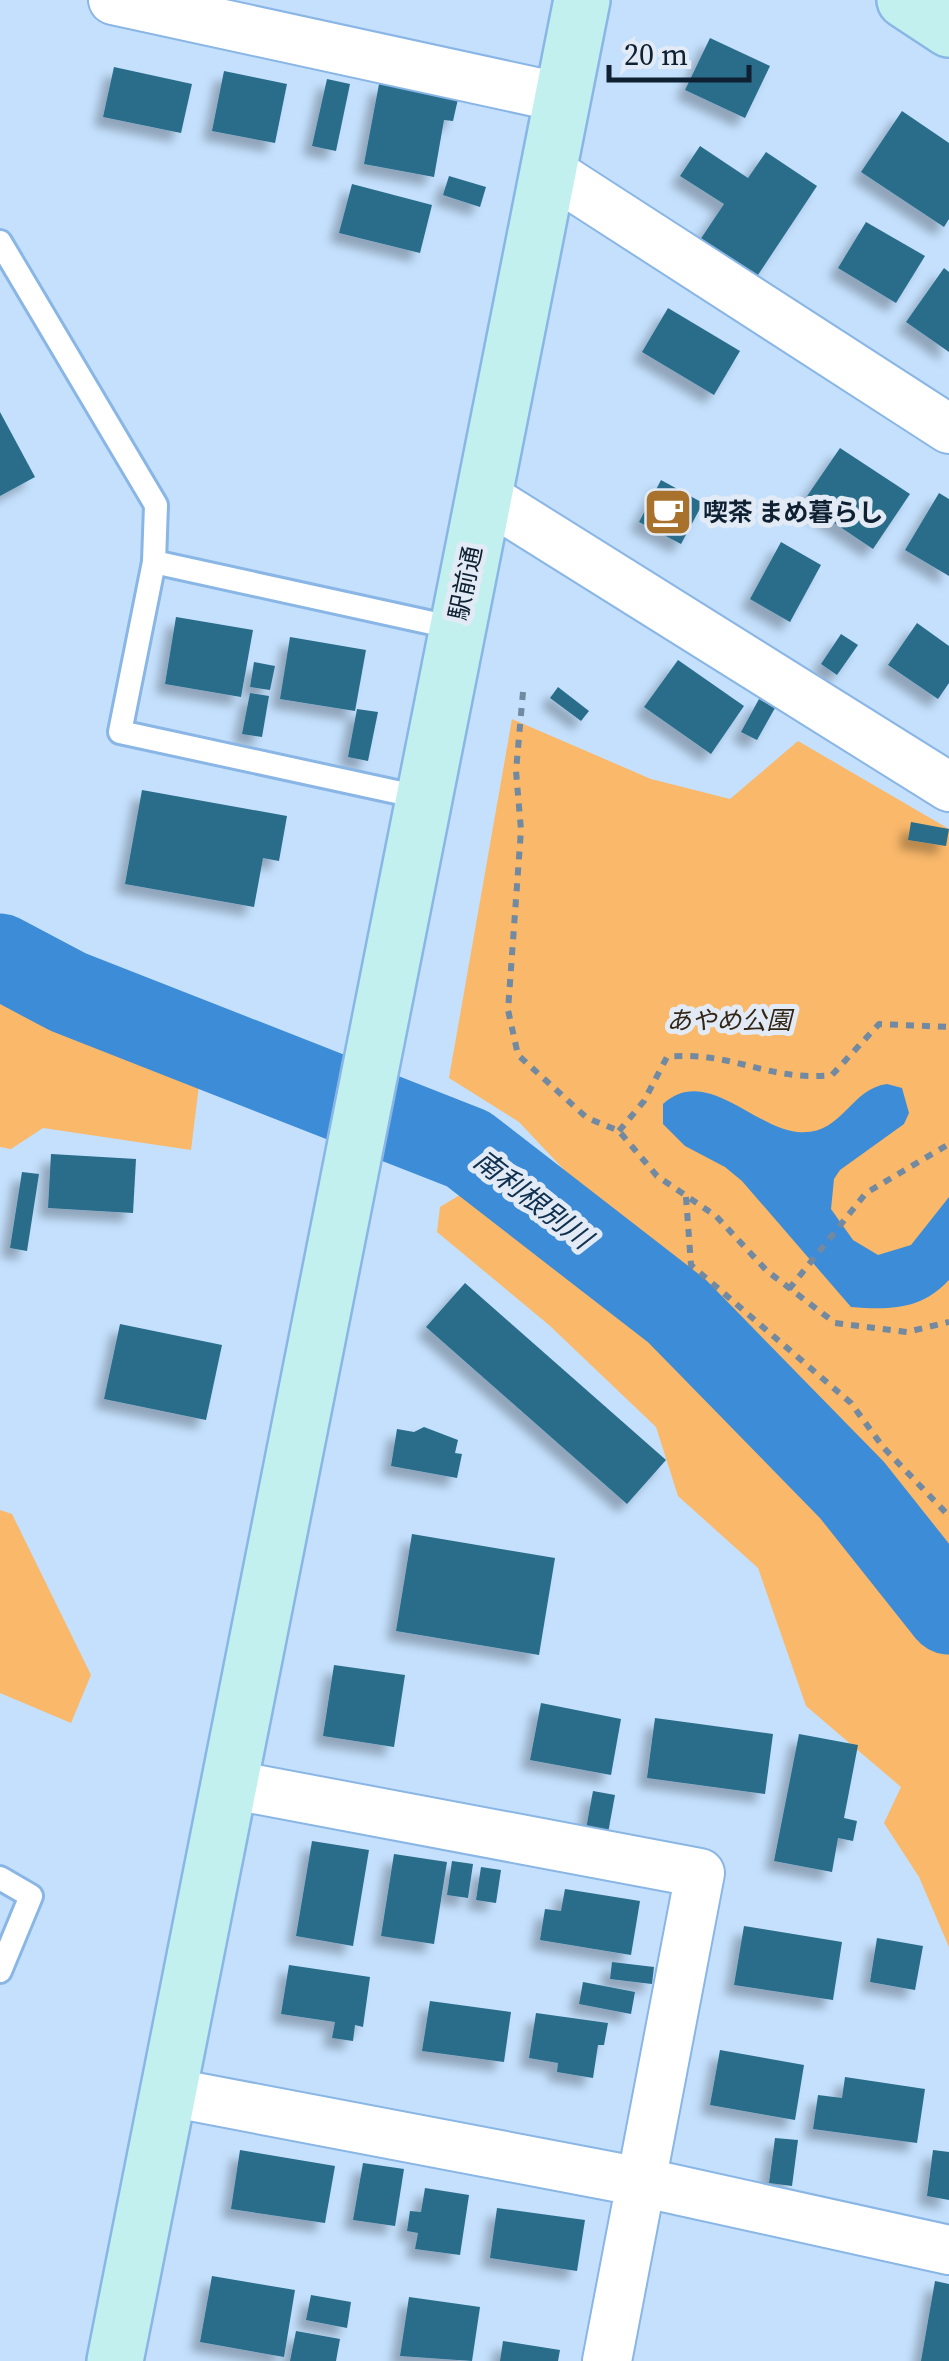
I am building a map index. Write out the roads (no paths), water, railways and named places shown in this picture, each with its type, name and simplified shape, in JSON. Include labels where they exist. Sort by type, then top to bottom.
[{"type":"street","points":[[113,0],[563,98]]},
{"type":"street","name":"駅前通","points":[[115,2361],[582,0]]},
{"type":"street","points":[[905,0],[949,29]]},
{"type":"street","points":[[548,170],[949,429]]},
{"type":"street","points":[[484,496],[949,787]]},
{"type":"street","points":[[228,1784],[700,1873],[607,2361]]},
{"type":"street","points":[[169,2092],[641,2182],[949,2250]]},
{"type":"lane","points":[[0,242],[156,505],[154,562],[120,732],[424,798]]},
{"type":"lane","points":[[154,562],[455,628]]},
{"type":"lane","points":[[0,1878],[32,1896],[0,1972]]},
{"type":"water","points":[[887,1084],[902,1088],[909,1113],[904,1124],[840,1170],[834,1179],[831,1209],[853,1240],[878,1255],[911,1245],[949,1197],[949,1280],[927,1297],[904,1306],[851,1307],[742,1181],[725,1167],[685,1146],[663,1124],[663,1104],[679,1094],[695,1091],[712,1094],[780,1128],[812,1132],[835,1120],[863,1094]]},
{"type":"waterway","name":"南利根別川","points":[[0,956],[68,992],[468,1149],[677,1311],[852,1490],[949,1612]]},
{"type":"place","name":"喫茶 まめ暮らし","points":[[668,512]]},
{"type":"park label","name":"あやめ公園","points":[[729,1020]]}]
